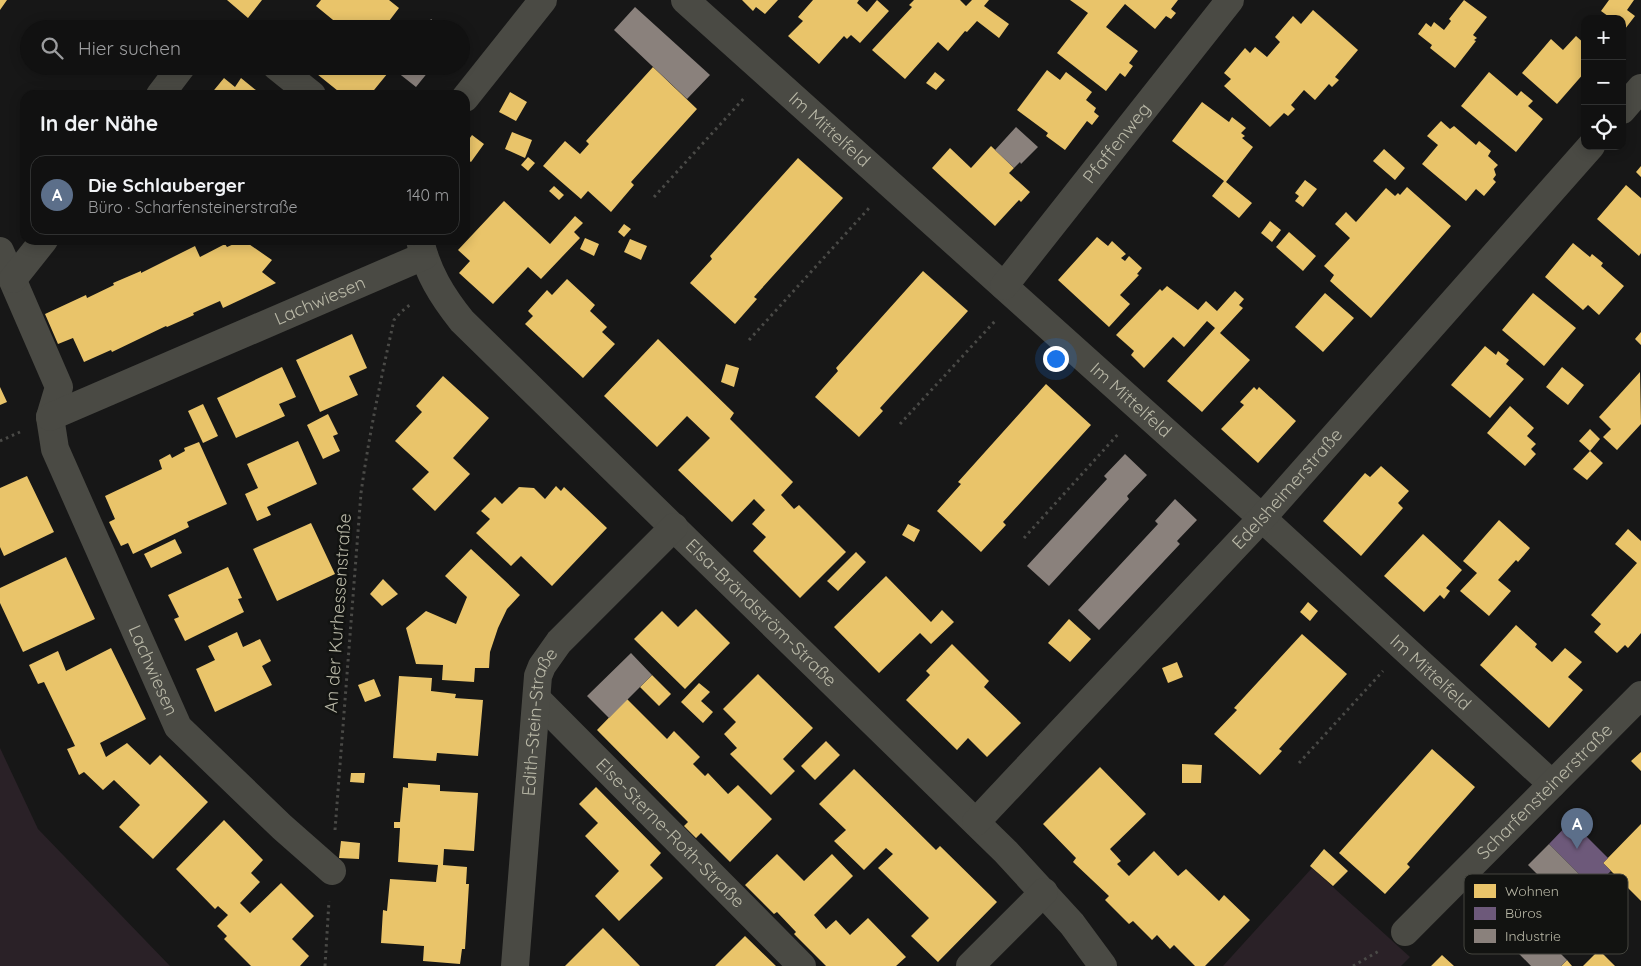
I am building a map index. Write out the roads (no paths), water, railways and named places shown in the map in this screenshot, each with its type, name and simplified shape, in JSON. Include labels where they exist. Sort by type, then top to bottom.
[{"type":"street","points":[[470,92],[543,0]]},
{"type":"street","name":"Im Mittelfeld","points":[[685,0],[1262,518],[1552,784]]},
{"type":"street","name":"Pfaffenweg","points":[[1010,292],[1230,0]]},
{"type":"street","points":[[164,90],[175,75]]},
{"type":"street","points":[[287,75],[306,90]]},
{"type":"street","points":[[1626,105],[1641,88]]},
{"type":"street","name":"Edelsheimerstraße","points":[[976,822],[1262,518],[1587,150]]},
{"type":"street","points":[[13,279],[40,245]]},
{"type":"street","name":"Lachwiesen","points":[[50,417],[422,248]]},
{"type":"street","name":"Elsa-Brändström-Straße","points":[[422,248],[444,299],[462,321],[976,822],[1044,892],[1072,924],[1104,966]]},
{"type":"street","name":"Lachwiesen","points":[[0,251],[59,387],[50,417],[55,449],[178,728],[332,871]]},
{"type":"street","name":"Edith-Stein-Straße","points":[[515,966],[538,676],[542,666],[559,642],[674,527]]},
{"type":"street","name":"Scharfensteinerstraße","points":[[1405,932],[1641,695]]},
{"type":"street","name":"Else-Sterne-Roth-Straße","points":[[537,698],[802,966]]},
{"type":"street","points":[[970,966],[1044,892]]},
{"type":"place","name":"Die Schlauberger","points":[[1577,849]]}]
